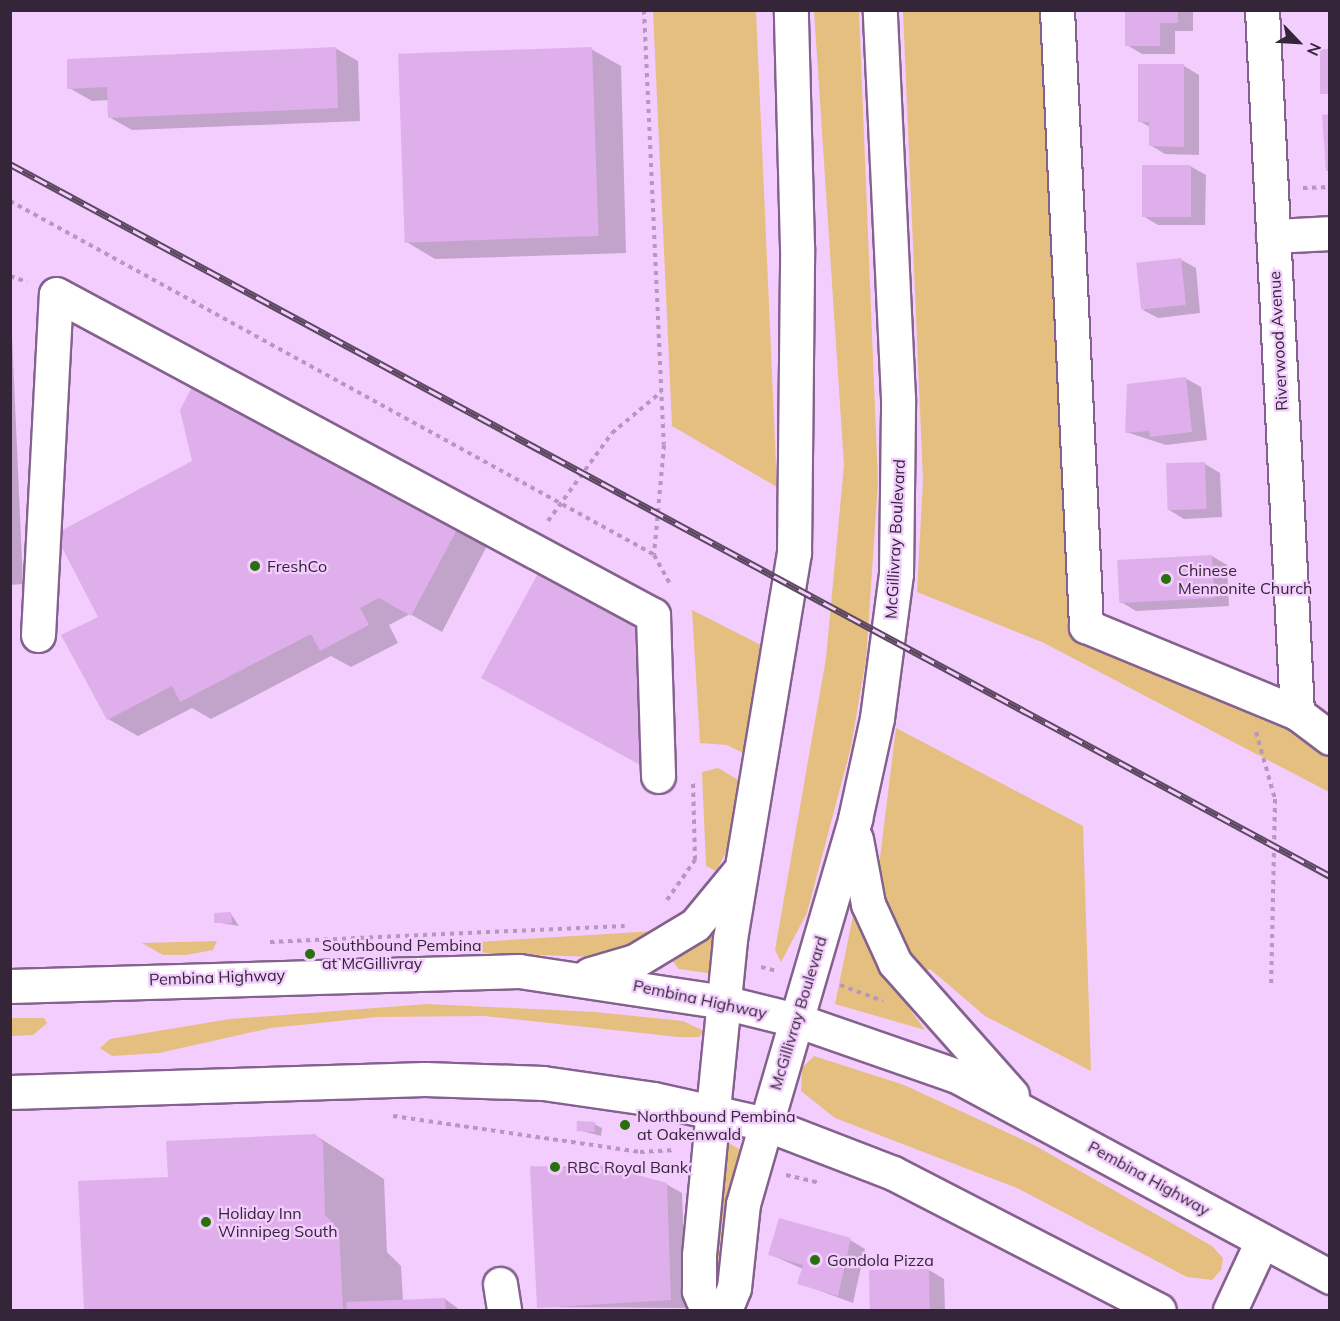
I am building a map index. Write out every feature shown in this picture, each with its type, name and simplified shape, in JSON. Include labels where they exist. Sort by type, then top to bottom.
[{"type":"main road","points":[[707,1311],[699,1291],[699,1255],[723,1002],[795,553],[797,247],[791,10]]},
{"type":"main road","name":"McGillivray Boulevard","points":[[725,1311],[734,1288],[743,1204],[855,819],[878,718],[896,574],[898,398],[880,10]]},
{"type":"main road","points":[[1057,10],[1086,626],[1297,713],[1329,738]]},
{"type":"main road","name":"Riverwood Avenue","points":[[1262,10],[1293,671],[1297,713]]},
{"type":"main road","points":[[1273,236],[1329,233]]},
{"type":"main road","points":[[38,635],[56,294],[652,615],[658,776]]},
{"type":"main road","points":[[855,819],[865,893],[895,963],[1025,1110]]},
{"type":"main road","points":[[568,976],[623,965],[675,939],[713,909],[744,860]]},
{"type":"main road","name":"Pembina Highway","points":[[10,986],[472,971],[568,976],[723,1002],[796,1020],[919,1060],[1025,1110],[1329,1277]]},
{"type":"main road","points":[[10,1092],[490,1080],[613,1092],[713,1110],[765,1124],[917,1184],[1159,1311]]},
{"type":"main road","points":[[1230,1311],[1262,1240]]},
{"type":"path","points":[[644,10],[664,445],[654,555]]},
{"type":"path","points":[[10,201],[654,555],[676,594]]},
{"type":"path","points":[[530,550],[560,503],[612,433],[662,392]]},
{"type":"path","points":[[1244,691],[1275,799],[1271,987]]},
{"type":"path","points":[[665,903],[695,860],[693,770]]},
{"type":"path","points":[[258,942],[639,925]]},
{"type":"path","points":[[386,1115],[640,1152],[670,1149]]},
{"type":"shaded area","points":[[653,11],[756,11],[777,487],[672,426]]},
{"type":"shaded area","points":[[814,11],[859,11],[878,483],[866,659],[851,747],[807,913],[781,962],[775,950],[826,658],[844,465]]},
{"type":"shaded area","points":[[903,11],[1052,11],[1086,625],[1329,738],[1329,792],[1044,643],[917,592],[923,480]]},
{"type":"shaded area","points":[[692,610],[771,650],[748,755],[727,745],[700,743]]},
{"type":"shaded area","points":[[896,728],[1083,826],[1091,1071],[985,1016],[930,969],[921,973],[906,952],[883,900],[879,866]]},
{"type":"shaded area","points":[[718,768],[742,782],[737,832],[716,871],[706,866],[702,772]]},
{"type":"shaded area","points":[[854,911],[883,972],[925,1030],[835,1004]]},
{"type":"shaded area","points":[[719,914],[714,974],[679,969],[673,962]]},
{"type":"shaded area","points":[[656,931],[619,958],[461,952],[445,944]]},
{"type":"shaded area","points":[[217,941],[213,950],[186,955],[163,955],[142,943]]},
{"type":"shaded area","points":[[427,1004],[595,1012],[683,1021],[704,1031],[699,1037],[678,1037],[484,1016],[377,1017],[271,1028],[159,1053],[112,1056],[100,1048],[110,1039],[230,1019]]},
{"type":"shaded area","points":[[10,1018],[44,1018],[47,1023],[33,1035],[11,1036]]},
{"type":"shaded area","points":[[814,1056],[904,1085],[1034,1145],[1212,1246],[1223,1258],[1221,1270],[1212,1280],[1187,1277],[1017,1188],[835,1118],[801,1091],[802,1068]]},
{"type":"shaded area","points":[[729,1143],[742,1151],[722,1222],[717,1281],[712,1279]]},
{"type":"building","points":[[1125,10],[1178,10],[1178,23],[1160,23],[1160,46],[1125,46]]},
{"type":"building","points":[[336,47],[338,108],[108,118],[107,87],[67,89],[67,59]]},
{"type":"building","points":[[592,47],[599,236],[405,243],[398,54]]},
{"type":"building","points":[[1320,49],[1330,49],[1330,94],[1320,94]]},
{"type":"building","points":[[1138,64],[1184,64],[1184,147],[1149,146],[1149,122],[1138,122]]},
{"type":"building","points":[[1330,114],[1330,171],[1326,171],[1322,115]]},
{"type":"building","points":[[1142,165],[1191,165],[1191,217],[1142,217]]},
{"type":"building","points":[[1181,258],[1186,305],[1141,309],[1136,263]]},
{"type":"building","points":[[1186,377],[1192,432],[1150,437],[1149,431],[1125,433],[1127,384]]},
{"type":"building","name":"FreshCo","points":[[193,385],[459,526],[411,616],[379,598],[360,608],[369,625],[320,651],[311,634],[180,702],[172,686],[107,720],[61,635],[98,617],[55,534],[192,461],[180,410]]},
{"type":"building","points":[[1205,462],[1207,509],[1168,510],[1166,463]]},
{"type":"building","name":"Chinese Mennonite Church","points":[[1212,555],[1214,598],[1119,603],[1117,560]]},
{"type":"building","points":[[541,568],[638,621],[644,767],[481,678]]},
{"type":"building","points":[[231,912],[232,923],[214,923],[214,913]]},
{"type":"building","points":[[577,1121],[595,1122],[594,1132],[576,1131]]},
{"type":"building","name":"Holiday Inn Winnipeg South","points":[[315,1134],[323,1142],[325,1215],[339,1229],[343,1310],[84,1310],[78,1181],[168,1177],[166,1141]]},
{"type":"building","points":[[586,1161],[667,1183],[671,1300],[537,1308],[530,1166],[580,1169]]},
{"type":"building","name":"Gondola Pizza","points":[[779,1218],[851,1238],[838,1296],[797,1284],[803,1265],[768,1255]]},
{"type":"building","points":[[929,1269],[930,1310],[870,1310],[869,1270]]},
{"type":"building","points":[[445,1298],[446,1310],[347,1310],[346,1302]]},
{"type":"railway","points":[[10,164],[1330,876]]},
{"type":"place","name":"FreshCo","points":[[255,566]]},
{"type":"place","name":"Chinese Mennonite Church","points":[[1166,579]]},
{"type":"place","name":"Southbound Pembina at McGillivray","points":[[310,954]]},
{"type":"place","name":"Northbound Pembina at Oakenwald","points":[[625,1125]]},
{"type":"place","name":"RBC Royal Bank","points":[[555,1167]]},
{"type":"place","name":"Holiday Inn Winnipeg South","points":[[206,1222]]},
{"type":"place","name":"Gondola Pizza","points":[[815,1260]]}]
